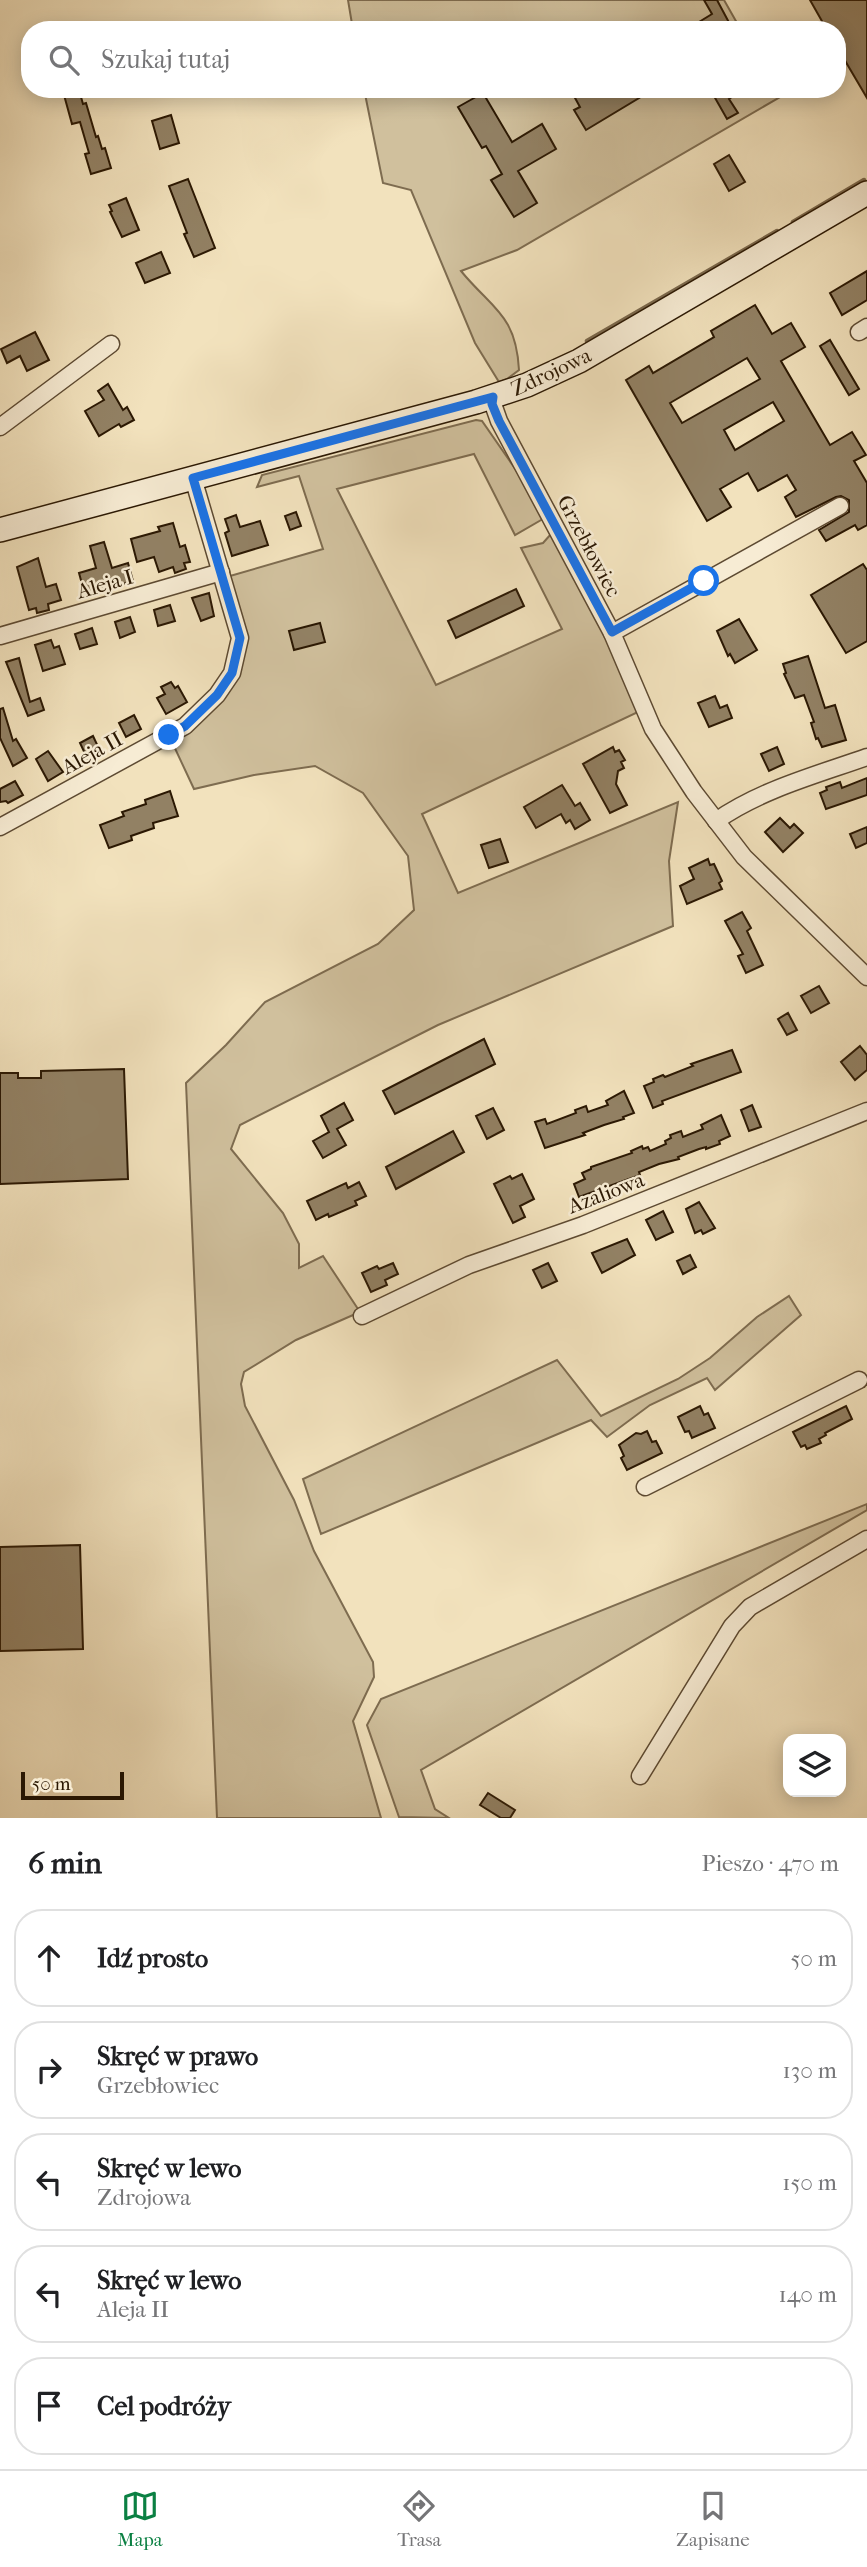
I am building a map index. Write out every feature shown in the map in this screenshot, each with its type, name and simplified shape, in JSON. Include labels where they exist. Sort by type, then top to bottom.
[{"type":"street","name":"Zdrojowa","points":[[0,530],[493,397],[547,377],[867,193]]},
{"type":"street","points":[[0,427],[110,344]]},
{"type":"street","name":"Grzebłowiec","points":[[493,397],[492,404],[499,421],[612,632],[653,729],[744,857],[867,977]]},
{"type":"street","name":"Aleja II","points":[[0,827],[185,726],[217,695],[232,673],[240,638],[193,478]]},
{"type":"street","points":[[612,632],[840,506]]},
{"type":"street","name":"Aleja I","points":[[0,636],[221,572]]},
{"type":"street","points":[[716,821],[733,809],[770,793],[867,757]]},
{"type":"street","name":"Azaliowa","points":[[362,1316],[470,1265],[583,1225],[867,1111]]},
{"type":"street","points":[[645,1487],[859,1380]]},
{"type":"street","points":[[640,1776],[732,1626],[750,1607],[867,1539]]},
{"type":"shaded area","points":[[348,0],[724,0],[736,21],[352,21]]},
{"type":"shaded area","points":[[366,98],[778,98],[517,250],[461,271],[508,324],[513,336],[519,370],[499,382],[475,343],[411,190],[383,183]]},
{"type":"shaded area","points":[[476,420],[482,421],[548,516],[515,535],[474,454],[337,489],[436,685],[562,629],[521,548],[543,543],[551,534],[608,636],[638,712],[422,814],[458,893],[678,802],[669,861],[673,926],[438,1025],[240,1125],[231,1149],[283,1213],[299,1244],[299,1268],[323,1256],[360,1312],[296,1340],[244,1372],[241,1384],[245,1406],[294,1500],[314,1551],[373,1662],[374,1677],[353,1721],[381,1818],[217,1818],[186,1083],[226,1045],[265,1002],[378,944],[414,910],[408,856],[363,793],[315,766],[254,775],[194,789],[172,742],[239,675],[230,576],[323,549],[299,476],[257,487],[262,475]]},
{"type":"shaded area","points":[[789,1296],[801,1315],[715,1390],[707,1378],[650,1405],[607,1437],[591,1420],[321,1534],[303,1479],[557,1360],[601,1416],[678,1379],[710,1358],[757,1317]]},
{"type":"shaded area","points":[[867,1504],[867,1510],[421,1770],[435,1809],[449,1818],[399,1817],[367,1725],[381,1699]]},
{"type":"building","points":[[704,0],[717,0],[728,21],[701,21],[712,14]]},
{"type":"building","points":[[810,0],[867,0],[867,98],[846,62],[846,21],[822,21]]},
{"type":"building","points":[[65,98],[81,98],[83,104],[86,103],[96,137],[98,136],[102,149],[105,148],[111,168],[91,174],[85,154],[89,153],[80,122],[72,124]]},
{"type":"building","points":[[474,98],[486,98],[512,142],[542,124],[556,149],[518,171],[537,203],[514,217],[491,180],[502,174],[486,146],[482,148],[458,107]]},
{"type":"building","points":[[575,98],[639,98],[586,130],[574,110],[580,107]]},
{"type":"building","points":[[715,98],[730,98],[738,113],[727,119]]},
{"type":"building","points":[[171,115],[179,143],[160,149],[152,121]]},
{"type":"building","points":[[729,155],[745,182],[729,191],[714,164]]},
{"type":"building","points":[[188,179],[215,248],[194,257],[169,186]]},
{"type":"building","points":[[126,198],[139,230],[122,237],[109,205]]},
{"type":"building","points":[[161,252],[170,273],[145,283],[136,263]]},
{"type":"building","points":[[867,271],[867,300],[842,315],[830,293]]},
{"type":"building","points":[[755,305],[772,334],[791,323],[805,347],[781,361],[830,445],[852,432],[866,455],[854,461],[867,483],[867,525],[858,530],[855,525],[826,541],[819,530],[849,512],[849,500],[836,497],[796,517],[785,497],[796,490],[787,475],[758,491],[748,473],[720,489],[731,507],[707,521],[626,380],[649,366],[653,373],[714,337],[711,331]],"holes":[[[747,358],[760,379],[682,423],[670,403]],[[773,402],[784,421],[735,450],[724,430]]]},
{"type":"building","points":[[35,332],[49,360],[27,371],[20,356],[7,363],[1,349]]},
{"type":"building","points":[[830,340],[859,389],[849,395],[820,346]]},
{"type":"building","points":[[108,384],[123,410],[127,407],[134,420],[121,427],[119,424],[99,436],[85,411],[104,400],[98,391]]},
{"type":"building","points":[[296,512],[301,526],[290,530],[285,516]]},
{"type":"building","points":[[236,515],[240,527],[260,521],[268,545],[232,556],[225,533],[229,531],[225,519]]},
{"type":"building","points":[[173,523],[180,547],[185,545],[190,562],[184,563],[186,569],[175,573],[173,567],[159,572],[154,557],[137,562],[131,539],[160,531],[158,527]]},
{"type":"building","points":[[104,542],[112,568],[128,563],[133,581],[85,595],[79,573],[96,568],[90,546]]},
{"type":"building","points":[[38,558],[46,587],[56,584],[61,600],[48,604],[49,610],[37,613],[36,608],[29,610],[17,567]]},
{"type":"building","points":[[863,564],[867,570],[867,641],[846,653],[811,595]]},
{"type":"building","points":[[516,589],[524,606],[456,638],[448,621]]},
{"type":"building","points":[[209,593],[214,616],[201,621],[192,598]]},
{"type":"building","points":[[170,605],[175,621],[158,626],[154,610]]},
{"type":"building","points":[[130,617],[135,632],[120,638],[115,622]]},
{"type":"building","points":[[739,619],[757,650],[735,663],[730,654],[728,656],[717,631]]},
{"type":"building","points":[[320,623],[325,642],[294,650],[289,631]]},
{"type":"building","points":[[92,628],[97,644],[80,649],[75,634]]},
{"type":"building","points":[[51,640],[54,648],[59,646],[65,664],[43,671],[35,645]]},
{"type":"building","points":[[808,656],[825,708],[835,705],[846,740],[822,747],[818,738],[816,739],[811,723],[814,722],[804,695],[795,698],[784,674],[783,664]]},
{"type":"building","points":[[19,658],[30,702],[40,698],[44,710],[28,716],[6,662]]},
{"type":"building","points":[[171,682],[175,688],[178,686],[187,702],[166,714],[157,698],[165,694],[161,687]]},
{"type":"building","points":[[715,696],[720,708],[727,705],[732,718],[709,727],[698,703]]},
{"type":"building","points":[[3,708],[13,741],[16,739],[27,758],[13,766],[0,738],[0,709]]},
{"type":"building","points":[[134,715],[141,729],[126,737],[119,723]]},
{"type":"building","points":[[93,736],[101,753],[88,760],[80,743]]},
{"type":"building","points":[[613,747],[615,752],[619,750],[625,760],[621,762],[624,768],[618,771],[616,784],[627,805],[610,813],[583,764]]},
{"type":"building","points":[[777,747],[784,764],[769,771],[761,754]]},
{"type":"building","points":[[48,751],[63,772],[48,781],[36,759]]},
{"type":"building","points":[[867,778],[867,795],[826,809],[820,793],[827,790],[826,787],[840,782],[842,788]]},
{"type":"building","points":[[15,781],[23,795],[8,803],[0,802],[0,789]]},
{"type":"building","points":[[562,785],[575,806],[580,803],[590,820],[575,829],[570,820],[566,823],[561,814],[536,828],[524,807]]},
{"type":"building","points":[[170,791],[178,816],[153,823],[154,828],[109,848],[100,825],[124,816],[122,812],[146,804],[145,800]]},
{"type":"building","points":[[780,818],[790,828],[794,824],[803,833],[783,852],[765,832]]},
{"type":"building","points":[[867,827],[867,843],[856,848],[850,834]]},
{"type":"building","points":[[500,839],[508,862],[489,868],[481,845]]},
{"type":"building","points":[[708,859],[710,865],[714,864],[722,881],[719,883],[722,889],[687,904],[680,886],[694,879],[689,868]]},
{"type":"building","points":[[742,912],[751,928],[747,931],[763,965],[746,973],[738,956],[743,954],[725,921]]},
{"type":"building","points":[[819,986],[829,1003],[811,1013],[801,996]]},
{"type":"building","points":[[788,1013],[797,1030],[787,1035],[778,1019]]},
{"type":"building","points":[[484,1039],[495,1064],[395,1114],[383,1091]]},
{"type":"building","points":[[860,1046],[867,1055],[867,1070],[855,1080],[841,1062]]},
{"type":"building","points":[[732,1050],[741,1072],[662,1101],[663,1104],[653,1108],[644,1086],[654,1082],[653,1079],[663,1075],[665,1077],[693,1066],[691,1064]]},
{"type":"building","points":[[124,1069],[128,1179],[0,1184],[0,1073],[18,1073],[18,1078],[41,1078],[41,1071]]},
{"type":"building","points":[[624,1091],[634,1113],[583,1133],[585,1135],[545,1148],[535,1122],[545,1119],[547,1124],[576,1113],[575,1110],[586,1106],[588,1112],[608,1105],[606,1101]]},
{"type":"building","points":[[344,1103],[353,1120],[337,1129],[346,1145],[323,1158],[313,1141],[329,1132],[321,1116]]},
{"type":"building","points":[[752,1105],[761,1127],[749,1131],[741,1110]]},
{"type":"building","points":[[493,1108],[504,1130],[487,1139],[476,1116]]},
{"type":"building","points":[[721,1115],[730,1136],[719,1141],[720,1144],[659,1164],[639,1172],[640,1175],[579,1197],[574,1184],[585,1179],[582,1173],[591,1167],[632,1153],[631,1151],[642,1146],[643,1149],[648,1147],[650,1151],[666,1144],[665,1141],[671,1138],[670,1135],[681,1131],[683,1137],[703,1129],[701,1125]]},
{"type":"building","points":[[453,1131],[464,1152],[396,1189],[386,1167]]},
{"type":"building","points":[[522,1174],[534,1199],[520,1206],[525,1217],[513,1223],[494,1184],[510,1176],[512,1179]]},
{"type":"building","points":[[359,1182],[366,1196],[355,1201],[357,1205],[316,1220],[307,1201],[346,1183],[348,1188]]},
{"type":"building","points":[[699,1202],[715,1228],[703,1234],[701,1230],[695,1233],[686,1209]]},
{"type":"building","points":[[663,1211],[673,1232],[656,1240],[646,1220]]},
{"type":"building","points":[[627,1239],[635,1255],[602,1273],[592,1253]]},
{"type":"building","points":[[690,1255],[696,1267],[683,1274],[677,1261]]},
{"type":"building","points":[[393,1263],[398,1274],[385,1280],[387,1285],[371,1292],[362,1273]]},
{"type":"building","points":[[548,1263],[557,1281],[542,1288],[533,1270]]},
{"type":"building","points":[[700,1406],[704,1415],[708,1413],[715,1428],[692,1438],[689,1431],[685,1432],[678,1417]]},
{"type":"building","points":[[846,1406],[852,1419],[825,1433],[826,1435],[819,1439],[821,1443],[807,1449],[805,1445],[801,1447],[793,1432]]},
{"type":"building","points":[[647,1431],[662,1453],[627,1470],[619,1445],[636,1433]]},
{"type":"building","points":[[80,1545],[83,1649],[0,1651],[0,1547]]},
{"type":"building","points":[[488,1793],[515,1810],[510,1818],[501,1818],[480,1805]]},
{"type":"waterway","points":[[793,222],[864,180]]},
{"type":"waterway","points":[[587,341],[777,231]]},
{"type":"route","points":[[169,735],[185,726],[217,695],[232,673],[240,638],[193,478],[493,397],[492,404],[499,421],[612,632],[704,581]]}]
